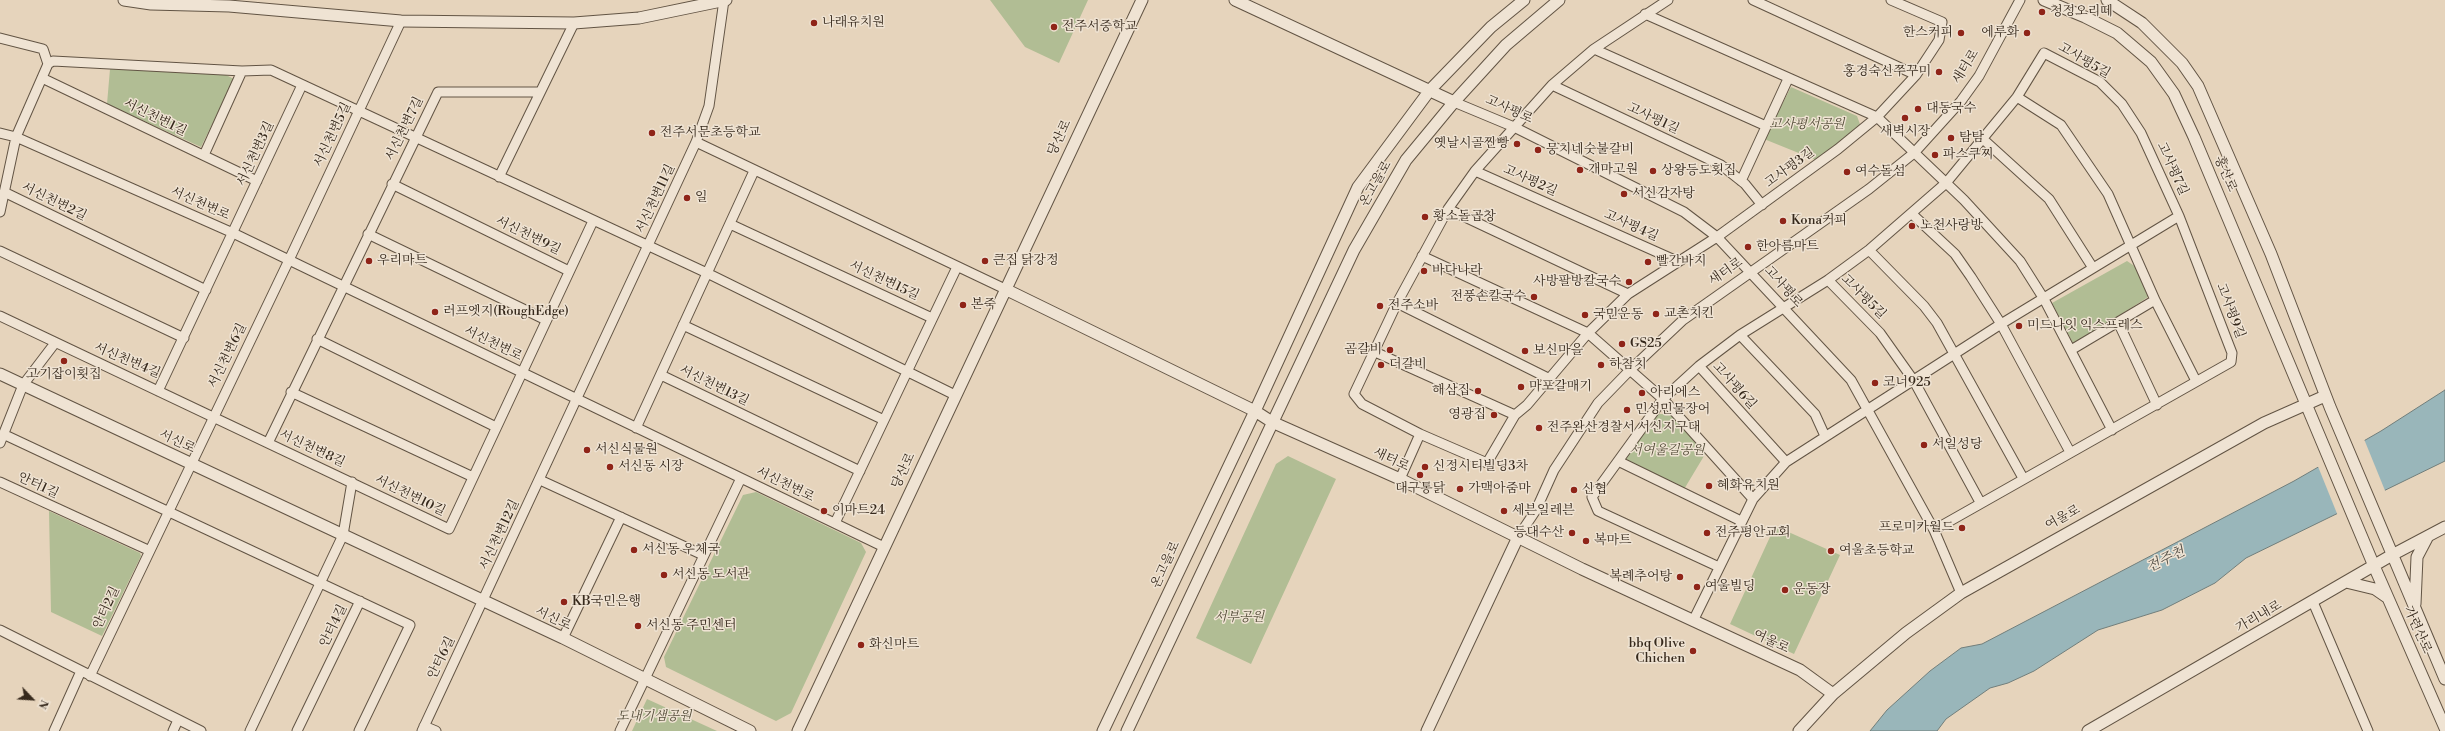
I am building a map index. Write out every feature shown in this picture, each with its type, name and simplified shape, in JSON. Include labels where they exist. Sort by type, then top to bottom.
[{"type":"street","points":[[124,0],[229,3],[401,21],[574,23],[639,18],[725,0]]},
{"type":"street","name":"서신천변11길","points":[[578,400],[696,142],[709,106],[725,0]]},
{"type":"street","name":"당산로","points":[[798,731],[1142,0]]},
{"type":"street","points":[[1235,0],[1430,90]]},
{"type":"street","name":"온고을로","points":[[1103,731],[1255,411],[1358,187],[1430,90],[1491,27],[1524,0]]},
{"type":"street","name":"온고을로","points":[[1127,731],[1354,250],[1406,160],[1454,102],[1506,45],[1559,0]]},
{"type":"street","points":[[1514,127],[1552,85],[1594,49],[1668,0]]},
{"type":"street","points":[[1753,0],[1916,75]]},
{"type":"street","name":"고사평3길","points":[[1717,238],[1838,149],[1877,117],[1916,75],[1939,40],[1942,22],[1891,0]]},
{"type":"street","name":"새터로","points":[[1427,731],[1518,536],[1536,510],[1554,470],[1591,414],[1630,370],[1683,320],[1869,189],[1914,153],[1961,101],[1979,76],[2020,0]]},
{"type":"street","name":"홍산로","points":[[2044,0],[2085,17],[2117,33],[2151,62],[2174,94],[2194,137],[2307,403],[2364,542]]},
{"type":"street","name":"홍산로","points":[[2107,0],[2142,23],[2182,63],[2198,86],[2271,254],[2325,396],[2382,533]]},
{"type":"street","points":[[1645,14],[1788,79],[1877,117],[1998,235],[2020,261],[2044,299],[2112,430]]},
{"type":"street","name":"서신천변5길","points":[[289,260],[401,21]]},
{"type":"street","points":[[499,177],[574,23]]},
{"type":"street","points":[[0,38],[44,49],[48,64]]},
{"type":"street","points":[[1594,49],[1766,126]]},
{"type":"street","name":"고사평5길","points":[[1782,308],[1828,280],[1869,250],[1946,183],[1984,140],[2017,96],[2044,53],[2100,82],[2122,104],[2141,133]]},
{"type":"street","points":[[16,137],[48,64],[53,61],[242,71],[272,70],[648,247],[707,273],[955,395]]},
{"type":"street","points":[[204,155],[242,71]]},
{"type":"street","name":"서신천변1길","points":[[42,78],[257,181]]},
{"type":"street","points":[[1741,181],[1788,79]]},
{"type":"street","name":"서신천변3길","points":[[233,233],[302,85]]},
{"type":"street","name":"고사평1길","points":[[1552,85],[1721,166],[1741,181],[1762,205]]},
{"type":"street","name":"고사평로","points":[[1430,90],[1454,102],[1514,127],[1684,212],[1717,238],[1751,272],[1782,308],[1851,380],[1869,410],[1934,530],[1961,593]]},
{"type":"street","name":"서신천변7길","points":[[343,286],[438,92],[540,92]]},
{"type":"street","points":[[2017,96],[2061,125],[2092,167],[2108,194],[2155,300],[2196,381]]},
{"type":"street","name":"고사평2길","points":[[1420,434],[1362,404],[1354,394],[1397,303],[1448,210],[1475,171],[1514,127]]},
{"type":"street","name":"서신천변로","points":[[0,133],[16,137],[233,233],[884,547]]},
{"type":"street","name":"고사평7길","points":[[2141,133],[2179,216],[2203,278]]},
{"type":"street","name":"서신천변2길","points":[[0,212],[16,137]]},
{"type":"street","points":[[1984,140],[2049,199],[2093,268]]},
{"type":"street","points":[[696,142],[754,171],[1005,289],[1255,411],[1272,422]]},
{"type":"street","name":"서신천변13길","points":[[636,428],[754,171]]},
{"type":"street","name":"고사평2길","points":[[1475,171],[1574,215]]},
{"type":"street","name":"서신천변9길","points":[[392,184],[570,271]]},
{"type":"street","name":"서신천변2길","points":[[4,192],[206,290]]},
{"type":"street","points":[[1448,210],[1628,294]]},
{"type":"street","points":[[1912,214],[1955,254],[1971,277],[2001,324],[2070,452]]},
{"type":"street","name":"고사평4길","points":[[1574,215],[1677,261]]},
{"type":"street","name":"고사평7길","points":[[1693,621],[1753,499],[1786,462],[2001,324],[2179,216]]},
{"type":"street","name":"서신천변9길","points":[[522,372],[593,221]]},
{"type":"street","name":"서신천변15길","points":[[730,224],[932,318]]},
{"type":"street","name":"서신천변4길","points":[[55,343],[158,391],[233,233]]},
{"type":"street","points":[[368,234],[546,320]]},
{"type":"street","points":[[1400,479],[1420,434],[1487,463],[1515,415],[1527,405],[1550,379],[1588,332],[1628,294],[1677,261],[1717,238]]},
{"type":"street","points":[[1869,250],[1924,306],[1937,323],[2023,478]]},
{"type":"street","points":[[0,251],[184,338]]},
{"type":"street","points":[[1422,256],[1588,332],[1663,399],[1753,499]]},
{"type":"street","name":"서신천변6길","points":[[190,463],[289,260]]},
{"type":"street","points":[[835,523],[957,267]]},
{"type":"street","name":"고사평9길","points":[[1934,530],[1980,502],[2157,405],[2231,362],[2232,353],[2203,278]]},
{"type":"street","name":"고사평5길","points":[[1828,280],[1880,333],[1914,381]]},
{"type":"street","name":"서신천변8길","points":[[343,286],[291,392],[268,443],[352,482]]},
{"type":"street","points":[[2071,350],[2155,300]]},
{"type":"street","points":[[1397,303],[1550,379]]},
{"type":"street","name":"고사평6길","points":[[1719,567],[1598,511],[1592,497],[1663,399],[1699,366],[1740,335],[1782,308]]},
{"type":"street","points":[[0,316],[55,343],[24,385],[1,439],[68,465],[360,601]]},
{"type":"street","points":[[2118,322],[2157,405]]},
{"type":"street","points":[[683,325],[884,420]]},
{"type":"street","points":[[1740,335],[1815,414],[1825,436]]},
{"type":"street","points":[[317,340],[496,427]]},
{"type":"street","points":[[1375,352],[1515,415]]},
{"type":"street","name":"고사평6길","points":[[1699,366],[1786,462]]},
{"type":"street","name":"서신천변10길","points":[[352,482],[449,529],[522,372]]},
{"type":"street","name":"서신로","points":[[0,374],[562,638],[750,731]]},
{"type":"street","name":"서신천변13길","points":[[660,375],[860,471]]},
{"type":"street","points":[[1914,381],[1980,502]]},
{"type":"street","points":[[158,391],[268,443]]},
{"type":"street","points":[[291,392],[473,477]]},
{"type":"street","name":"여울로","points":[[1799,731],[1833,694],[1906,633],[1961,593],[2257,427],[2325,396]]},
{"type":"street","name":"서신천변12길","points":[[484,602],[578,400]]},
{"type":"street","name":"새터로","points":[[1272,422],[1400,479],[1693,621]]},
{"type":"street","points":[[1618,461],[1741,521]]},
{"type":"street","name":"안터2길","points":[[54,731],[85,674],[148,550],[190,463]]},
{"type":"street","points":[[620,731],[740,478]]},
{"type":"street","points":[[540,480],[703,555]]},
{"type":"street","name":"안터1길","points":[[0,482],[148,550]]},
{"type":"street","points":[[250,731],[343,535],[352,482]]},
{"type":"street","points":[[562,638],[621,517]]},
{"type":"street","name":"가리내로","points":[[2088,731],[2392,555],[2445,527]]},
{"type":"street","name":"가련산로","points":[[2382,533],[2445,679]]},
{"type":"street","points":[[2414,606],[2417,557],[2428,536]]},
{"type":"street","name":"가련산로","points":[[2364,542],[2445,728]]},
{"type":"street","points":[[2346,582],[2375,589],[2388,598]]},
{"type":"street","name":"안터4길","points":[[297,731],[360,601],[410,625],[359,731]]},
{"type":"street","name":"안터6길","points":[[436,731],[423,728],[484,602]]},
{"type":"street","points":[[2313,602],[2368,731]]},
{"type":"street","name":"여울로","points":[[1693,621],[1800,670],[1833,694]]},
{"type":"street","points":[[0,630],[200,731]]},
{"type":"street","points":[[174,731],[178,720]]},
{"type":"green space","points":[[990,0],[1088,0],[1059,63],[1025,47]]},
{"type":"green space","points":[[110,69],[224,74],[234,79],[201,147],[107,104]]},
{"type":"green space","name":"고사평서공원","points":[[1791,87],[1857,116],[1861,127],[1816,160],[1764,139]]},
{"type":"green space","points":[[2127,261],[2136,267],[2148,297],[2074,345],[2052,303]]},
{"type":"green space","name":"서여울길공원","points":[[1657,414],[1672,414],[1707,451],[1683,491],[1628,465],[1625,458]]},
{"type":"green space","name":"서부공원","points":[[1288,456],[1336,479],[1251,664],[1196,638],[1276,464]]},
{"type":"green space","points":[[756,492],[861,543],[866,552],[791,713],[776,721],[666,667],[664,657],[743,495]]},
{"type":"green space","points":[[49,511],[140,553],[141,556],[102,636],[51,612]]},
{"type":"green space","name":"운동장","points":[[1775,526],[1840,555],[1794,654],[1730,624]]},
{"type":"green space","name":"도내기샘공원","points":[[647,699],[717,731],[632,731]]},
{"type":"water","name":"전주천","points":[[2445,390],[2445,461],[2246,558],[2215,583],[2162,610],[2098,630],[2034,671],[2008,683],[1990,688],[1946,719],[1937,731],[1870,731],[1887,710],[1930,671],[1961,648],[1982,644],[2294,481],[2381,431]]},
{"type":"pier","points":[[2364,439],[2386,493],[2338,516],[2317,464]]},
{"type":"place","name":"청정오리떼","points":[[2042,12]]},
{"type":"place","name":"나래유치원","points":[[814,23]]},
{"type":"place","name":"전주서중학교","points":[[1054,27]]},
{"type":"place","name":"한스커피","points":[[1961,33]]},
{"type":"place","name":"에루화","points":[[2027,33]]},
{"type":"place","name":"홍경숙신쭈꾸미","points":[[1939,72]]},
{"type":"place","name":"대동국수","points":[[1918,109]]},
{"type":"place","name":"새벽시장","points":[[1905,118]]},
{"type":"place","name":"전주서문초등학교","points":[[652,133]]},
{"type":"place","name":"탐탐","points":[[1951,138]]},
{"type":"place","name":"옛날시골찐빵","points":[[1517,144]]},
{"type":"place","name":"뭉치네숫불갈비","points":[[1538,150]]},
{"type":"place","name":"파스쿠찌","points":[[1935,155]]},
{"type":"place","name":"개마고원","points":[[1580,170]]},
{"type":"place","name":"상왕등도횟집","points":[[1653,171]]},
{"type":"place","name":"여수돌섬","points":[[1847,172]]},
{"type":"place","name":"서신감자탕","points":[[1624,194]]},
{"type":"place","name":"일","points":[[687,198]]},
{"type":"place","name":"황소돌곱창","points":[[1425,217]]},
{"type":"place","name":"Kona커피","points":[[1783,221]]},
{"type":"place","name":"노천사랑방","points":[[1912,226]]},
{"type":"place","name":"한아름마트","points":[[1748,247]]},
{"type":"place","name":"우리마트","points":[[369,261]]},
{"type":"place","name":"큰집 닭강정","points":[[985,261]]},
{"type":"place","name":"빨간바지","points":[[1648,262]]},
{"type":"place","name":"바다나라","points":[[1424,271]]},
{"type":"place","name":"사방팔방칼국수","points":[[1629,282]]},
{"type":"place","name":"전풍손칼국수","points":[[1534,297]]},
{"type":"place","name":"본죽","points":[[963,305]]},
{"type":"place","name":"전주소바","points":[[1380,306]]},
{"type":"place","name":"러프엣지(RoughEdge)","points":[[435,312]]},
{"type":"place","name":"교촌치킨","points":[[1656,314]]},
{"type":"place","name":"국민운동","points":[[1585,315]]},
{"type":"place","name":"미드나잇 익스프레스","points":[[2019,326]]},
{"type":"place","name":"GS25","points":[[1622,344]]},
{"type":"place","name":"곰갈비","points":[[1390,350]]},
{"type":"place","name":"보신마을","points":[[1525,351]]},
{"type":"place","name":"고기잡이횟집","points":[[64,361]]},
{"type":"place","name":"더갈비","points":[[1381,365]]},
{"type":"place","name":"하참치","points":[[1601,365]]},
{"type":"place","name":"코너925","points":[[1875,383]]},
{"type":"place","name":"마포갈매기","points":[[1521,387]]},
{"type":"place","name":"해삼집","points":[[1478,391]]},
{"type":"place","name":"아리에스","points":[[1642,393]]},
{"type":"place","name":"민성민물장어","points":[[1627,410]]},
{"type":"place","name":"영광집","points":[[1494,415]]},
{"type":"place","name":"전주완산경찰서 서신지구대","points":[[1539,428]]},
{"type":"place","name":"서일성당","points":[[1924,445]]},
{"type":"place","name":"서신식물원","points":[[587,450]]},
{"type":"place","name":"서신동 시장","points":[[610,467]]},
{"type":"place","name":"신정시티빌딩3차","points":[[1425,467]]},
{"type":"place","name":"대구통닭","points":[[1420,475]]},
{"type":"place","name":"혜화유치원","points":[[1709,486]]},
{"type":"place","name":"가맥아줌마","points":[[1460,489]]},
{"type":"place","name":"신협","points":[[1574,490]]},
{"type":"place","name":"이마트24","points":[[824,511]]},
{"type":"place","name":"세븐일레븐","points":[[1504,511]]},
{"type":"place","name":"프로미카월드","points":[[1962,528]]},
{"type":"place","name":"등대수산","points":[[1572,533]]},
{"type":"place","name":"전주평안교회","points":[[1707,533]]},
{"type":"place","name":"복마트","points":[[1586,541]]},
{"type":"place","name":"서신동 우체국","points":[[634,550]]},
{"type":"place","name":"여울초등학교","points":[[1831,551]]},
{"type":"place","name":"서신동 도서관","points":[[664,575]]},
{"type":"place","name":"복례추어탕","points":[[1680,577]]},
{"type":"place","name":"여울빌딩","points":[[1697,587]]},
{"type":"place","name":"운동장","points":[[1785,590]]},
{"type":"place","name":"KB국민은행","points":[[564,602]]},
{"type":"place","name":"서신동 주민센터","points":[[638,626]]},
{"type":"place","name":"화신마트","points":[[861,645]]},
{"type":"place","name":"bbq Olive Chichen","points":[[1693,651]]}]
